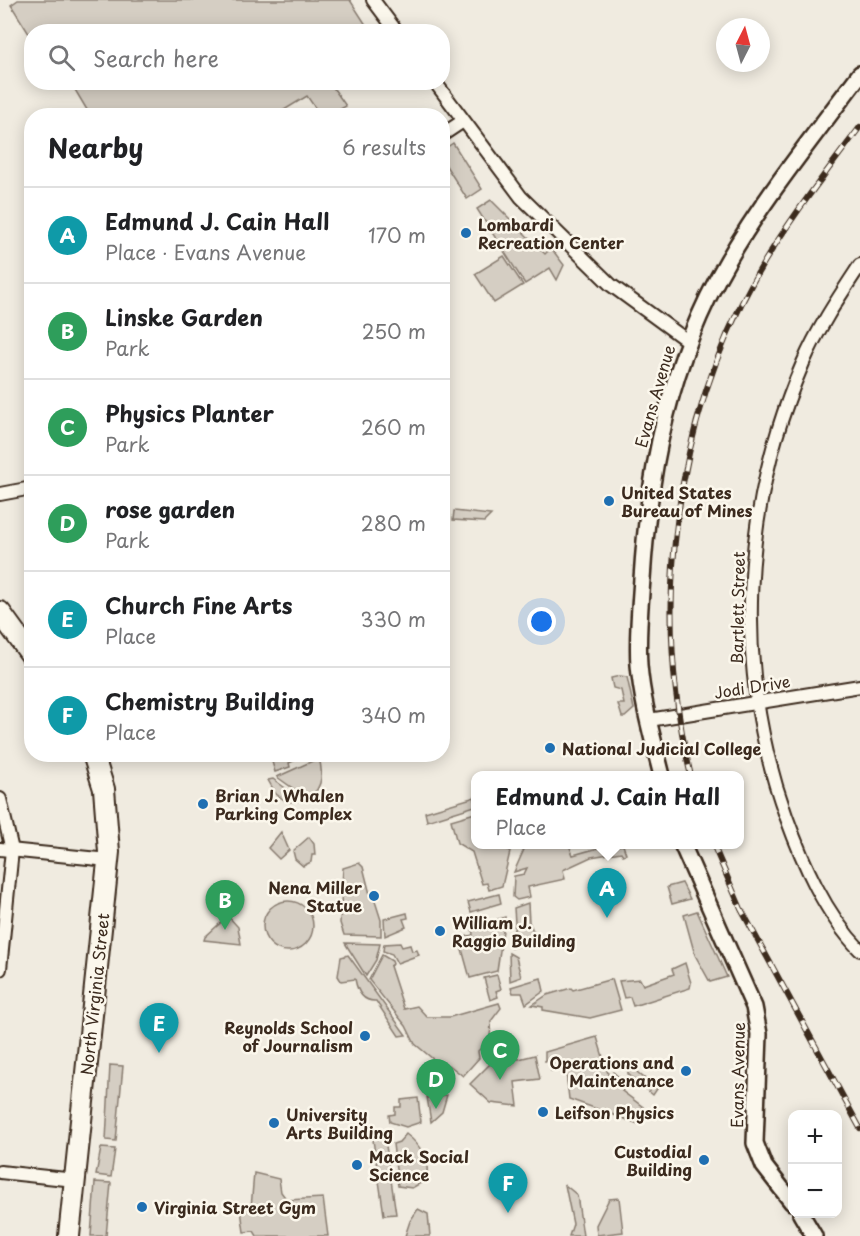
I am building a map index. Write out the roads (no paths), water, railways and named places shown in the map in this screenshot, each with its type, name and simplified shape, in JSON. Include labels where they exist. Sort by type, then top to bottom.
[{"type":"main road","points":[[0,612],[24,645]]},
{"type":"main road","name":"North Virginia Street","points":[[69,1236],[108,860],[108,810],[96,762]]},
{"type":"street","points":[[373,0],[391,24]]},
{"type":"street","name":"Evans Avenue","points":[[661,771],[641,678],[638,635],[645,526],[661,430],[689,342],[716,282],[748,228],[860,74]]},
{"type":"street","points":[[441,90],[510,185],[586,263],[623,295],[689,342]]},
{"type":"street","points":[[450,130],[464,121]]},
{"type":"street","name":"Bartlett Street","points":[[860,265],[803,362],[781,420],[768,465],[751,575],[752,652],[756,702],[767,754],[796,843],[829,909],[860,949]]},
{"type":"street","points":[[848,283],[860,290]]},
{"type":"street","points":[[0,494],[24,490]]},
{"type":"street","name":"Jodi Drive","points":[[649,720],[860,686]]},
{"type":"street","points":[[0,799],[6,849],[0,969]]},
{"type":"street","points":[[6,849],[108,860]]},
{"type":"street","name":"Evans Avenue","points":[[684,849],[752,1000],[759,1034],[755,1143],[764,1166],[788,1197]]},
{"type":"street","points":[[0,1172],[75,1180]]},
{"type":"street","points":[[803,1218],[814,1236]]},
{"type":"railway","points":[[690,771],[679,713],[673,649],[672,585],[677,520],[688,456],[705,394],[728,333],[756,276],[793,219],[860,127]]},
{"type":"railway","points":[[715,849],[741,909],[860,1128]]},
{"type":"place","name":"Lombardi Recreation Center","points":[[466,233]]},
{"type":"place","name":"United States Bureau of Mines","points":[[609,501]]},
{"type":"place","name":"National Judicial College","points":[[550,748]]},
{"type":"place","name":"Brian J. Whalen Parking Complex","points":[[203,804]]},
{"type":"place","name":"Nena Miller Statue","points":[[374,896]]},
{"type":"place","name":"Edmund J. Cain Hall","points":[[607,918]]},
{"type":"place","name":"Linske Garden","points":[[225,930]]},
{"type":"place","name":"William J. Raggio Building","points":[[440,931]]},
{"type":"place","name":"Reynolds School of Journalism","points":[[365,1036]]},
{"type":"place","name":"Church Fine Arts","points":[[159,1053]]},
{"type":"place","name":"Operations and Maintenance","points":[[686,1071]]},
{"type":"place","name":"Physics Planter","points":[[500,1080]]},
{"type":"place","name":"rose garden","points":[[436,1109]]},
{"type":"place","name":"Leifson Physics","points":[[543,1112]]},
{"type":"place","name":"University Arts Building","points":[[274,1123]]},
{"type":"place","name":"Custodial Building","points":[[704,1160]]},
{"type":"place","name":"Mack Social Science","points":[[357,1165]]},
{"type":"place","name":"Virginia Street Gym","points":[[142,1207]]},
{"type":"place","name":"Chemistry Building","points":[[508,1213]]}]
